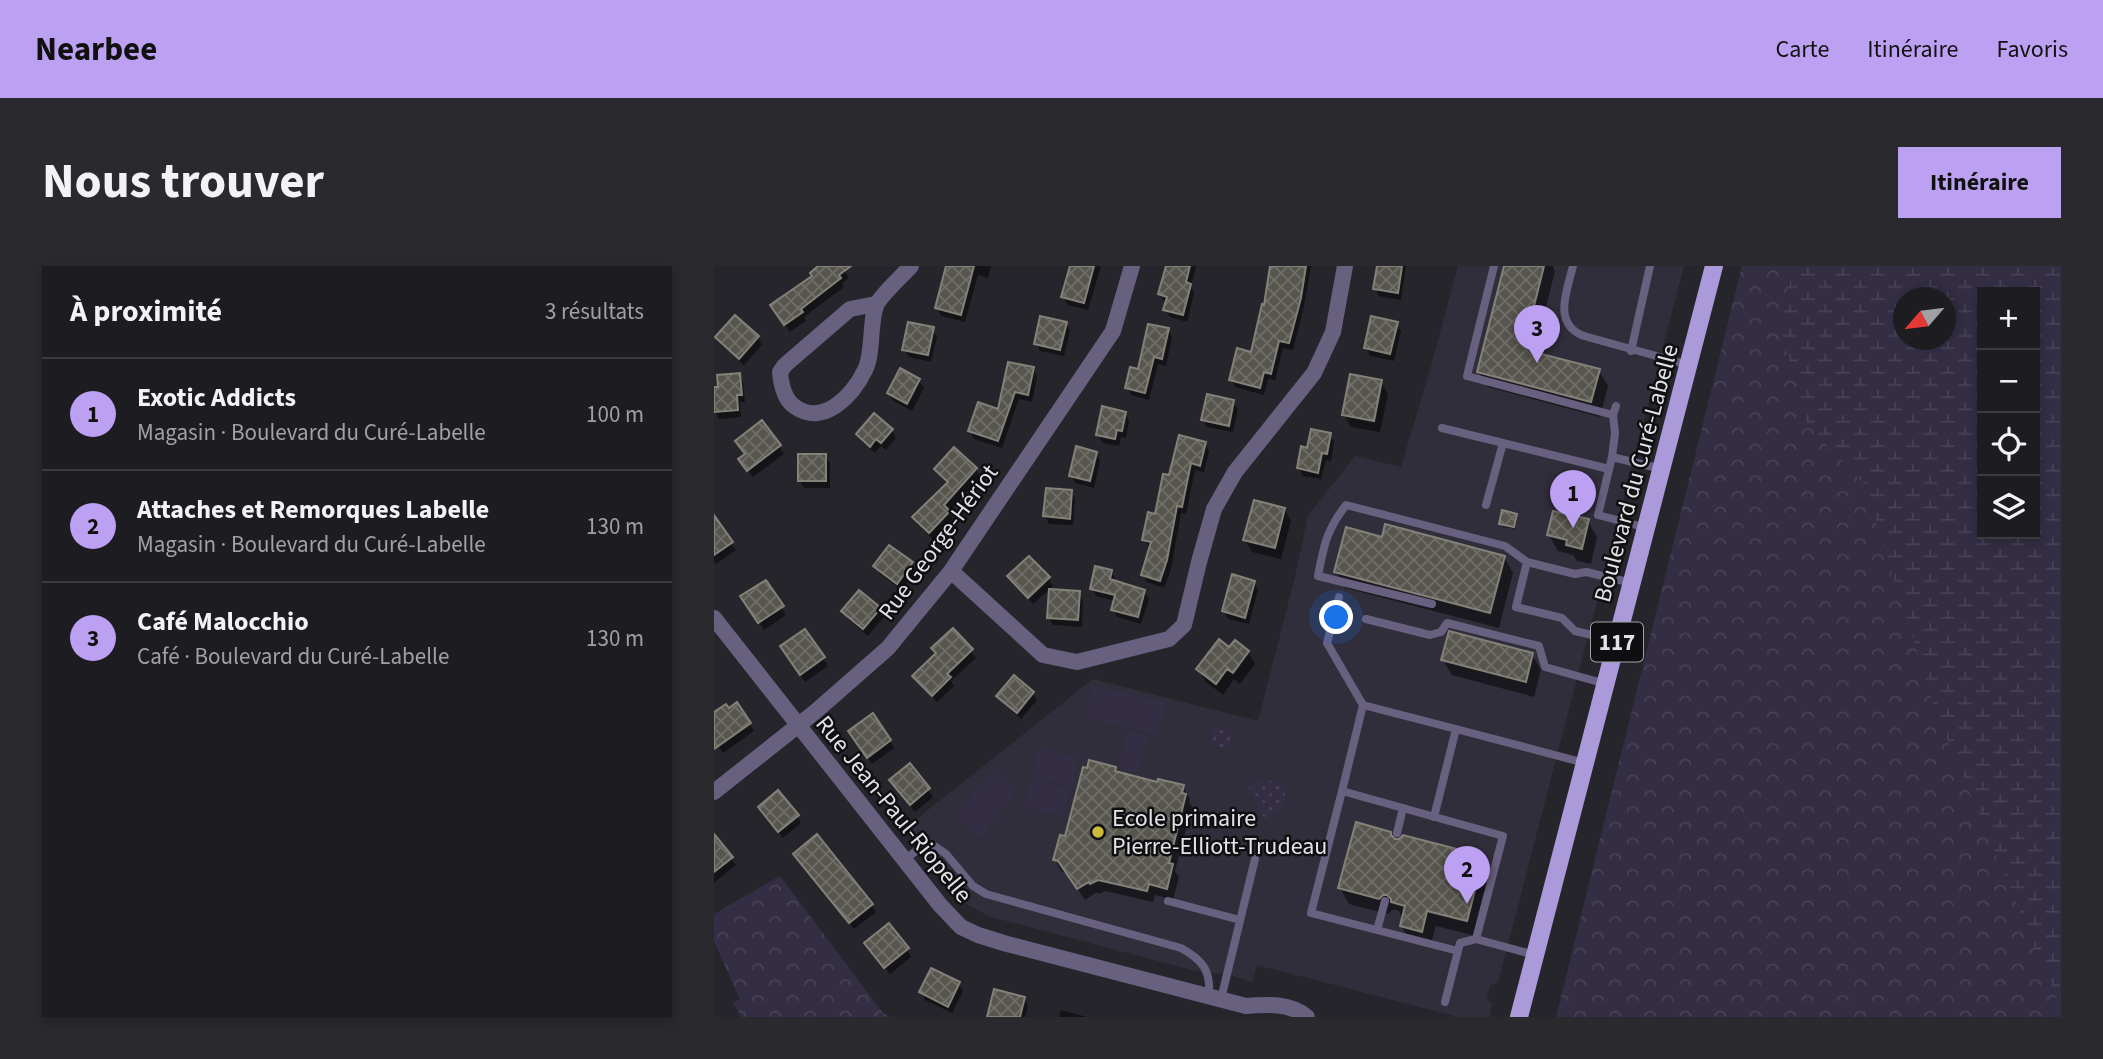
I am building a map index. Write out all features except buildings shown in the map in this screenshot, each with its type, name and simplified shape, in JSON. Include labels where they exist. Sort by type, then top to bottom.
[{"type":"main road","name":"Boulevard du Curé-Labelle","points":[[1519,1017],[1714,266]]},
{"type":"street","points":[[876,304],[849,309],[785,365],[780,372],[782,387],[793,406],[813,414],[828,412],[852,388],[865,370],[876,304],[911,266]]},
{"type":"street","name":"Rue George-Hériot","points":[[714,792],[888,648],[951,571],[1113,331],[1132,266]]},
{"type":"street","points":[[951,571],[1043,655],[1077,662],[1169,639],[1184,625],[1214,509],[1229,481],[1314,373],[1333,332],[1345,266]]},
{"type":"street","name":"Rue Jean-Paul-Riopelle","points":[[714,618],[904,860],[950,916],[967,930],[1007,944],[1215,998],[1252,1011],[1275,1005],[1297,1010],[1307,1017]]},
{"type":"lane","points":[[1494,266],[1467,376],[1615,411],[1612,457],[1598,514],[1647,528]]},
{"type":"lane","points":[[1573,266],[1563,307],[1568,326],[1579,335],[1689,365]]},
{"type":"lane","points":[[1631,351],[1650,266]]},
{"type":"lane","points":[[1442,428],[1609,469]]},
{"type":"lane","points":[[1486,505],[1503,443]]},
{"type":"lane","points":[[1612,457],[1662,469]]},
{"type":"lane","points":[[1432,604],[1318,576],[1326,536],[1346,505],[1505,546],[1527,562],[1575,574],[1586,572],[1632,583]]},
{"type":"lane","points":[[1527,562],[1516,607],[1562,618],[1575,631],[1617,641]]},
{"type":"lane","points":[[1339,597],[1328,643],[1363,705],[1311,913],[1458,951]]},
{"type":"lane","points":[[1366,619],[1430,635],[1441,632],[1447,623],[1539,646],[1545,667],[1606,684]]},
{"type":"lane","points":[[1363,705],[1585,763]]},
{"type":"lane","points":[[1434,817],[1456,729]]},
{"type":"lane","points":[[1342,790],[1503,836],[1476,939]]},
{"type":"lane","points":[[1397,833],[1403,808]]},
{"type":"lane","points":[[904,860],[923,846],[931,845],[942,849],[966,880],[986,894],[1181,948],[1201,963],[1215,998]]},
{"type":"lane","points":[[1215,998],[1240,920],[1255,859]]},
{"type":"lane","points":[[1168,901],[1240,920]]},
{"type":"lane","points":[[1377,930],[1385,901]]},
{"type":"lane","points":[[1445,1002],[1460,943],[1476,939],[1535,955]]},
{"type":"shaded area","points":[[1458,266],[1684,266],[1498,983],[1490,985],[1487,998],[1492,1004],[1489,1017],[1458,1017],[1257,965],[1252,982],[1234,976],[1192,970],[991,917],[968,905],[904,829],[1093,679],[1258,721],[1308,516],[1355,456],[1401,467]]},
{"type":"green space","points":[[1742,266],[1793,266],[1781,329],[1807,424],[1864,484],[1938,717],[2061,1008],[2061,1017],[1556,1017]]},
{"type":"green space","points":[[1793,266],[2061,266],[2061,1008],[1938,717],[1864,484],[1807,424],[1781,329]]},
{"type":"green space","points":[[1092,685],[1166,703],[1158,735],[1085,717]]},
{"type":"green space","points":[[1214,726],[1233,731],[1228,749],[1209,744]]},
{"type":"green space","points":[[1127,731],[1148,736],[1138,773],[1118,768]]},
{"type":"green space","points":[[1038,748],[1079,758],[1072,787],[1031,776]]},
{"type":"green space","points":[[992,770],[1018,790],[981,837],[955,817]]},
{"type":"green space","points":[[1030,779],[1071,789],[1064,817],[1023,807]]},
{"type":"green space","points":[[1263,779],[1287,785],[1281,809],[1265,819],[1248,789]]},
{"type":"green space","points":[[780,876],[883,1013],[890,1017],[741,1017],[733,1002],[740,1000],[714,941],[714,914]]},
{"type":"place","name":"Café Malocchio","points":[[1537,363]]},
{"type":"place","name":"Exotic Addicts","points":[[1573,528]]},
{"type":"place","name":"Ecole primaire Pierre-Elliott-Trudeau","points":[[1098,832]]},
{"type":"place","name":"Attaches et Remorques Labelle","points":[[1467,904]]}]
